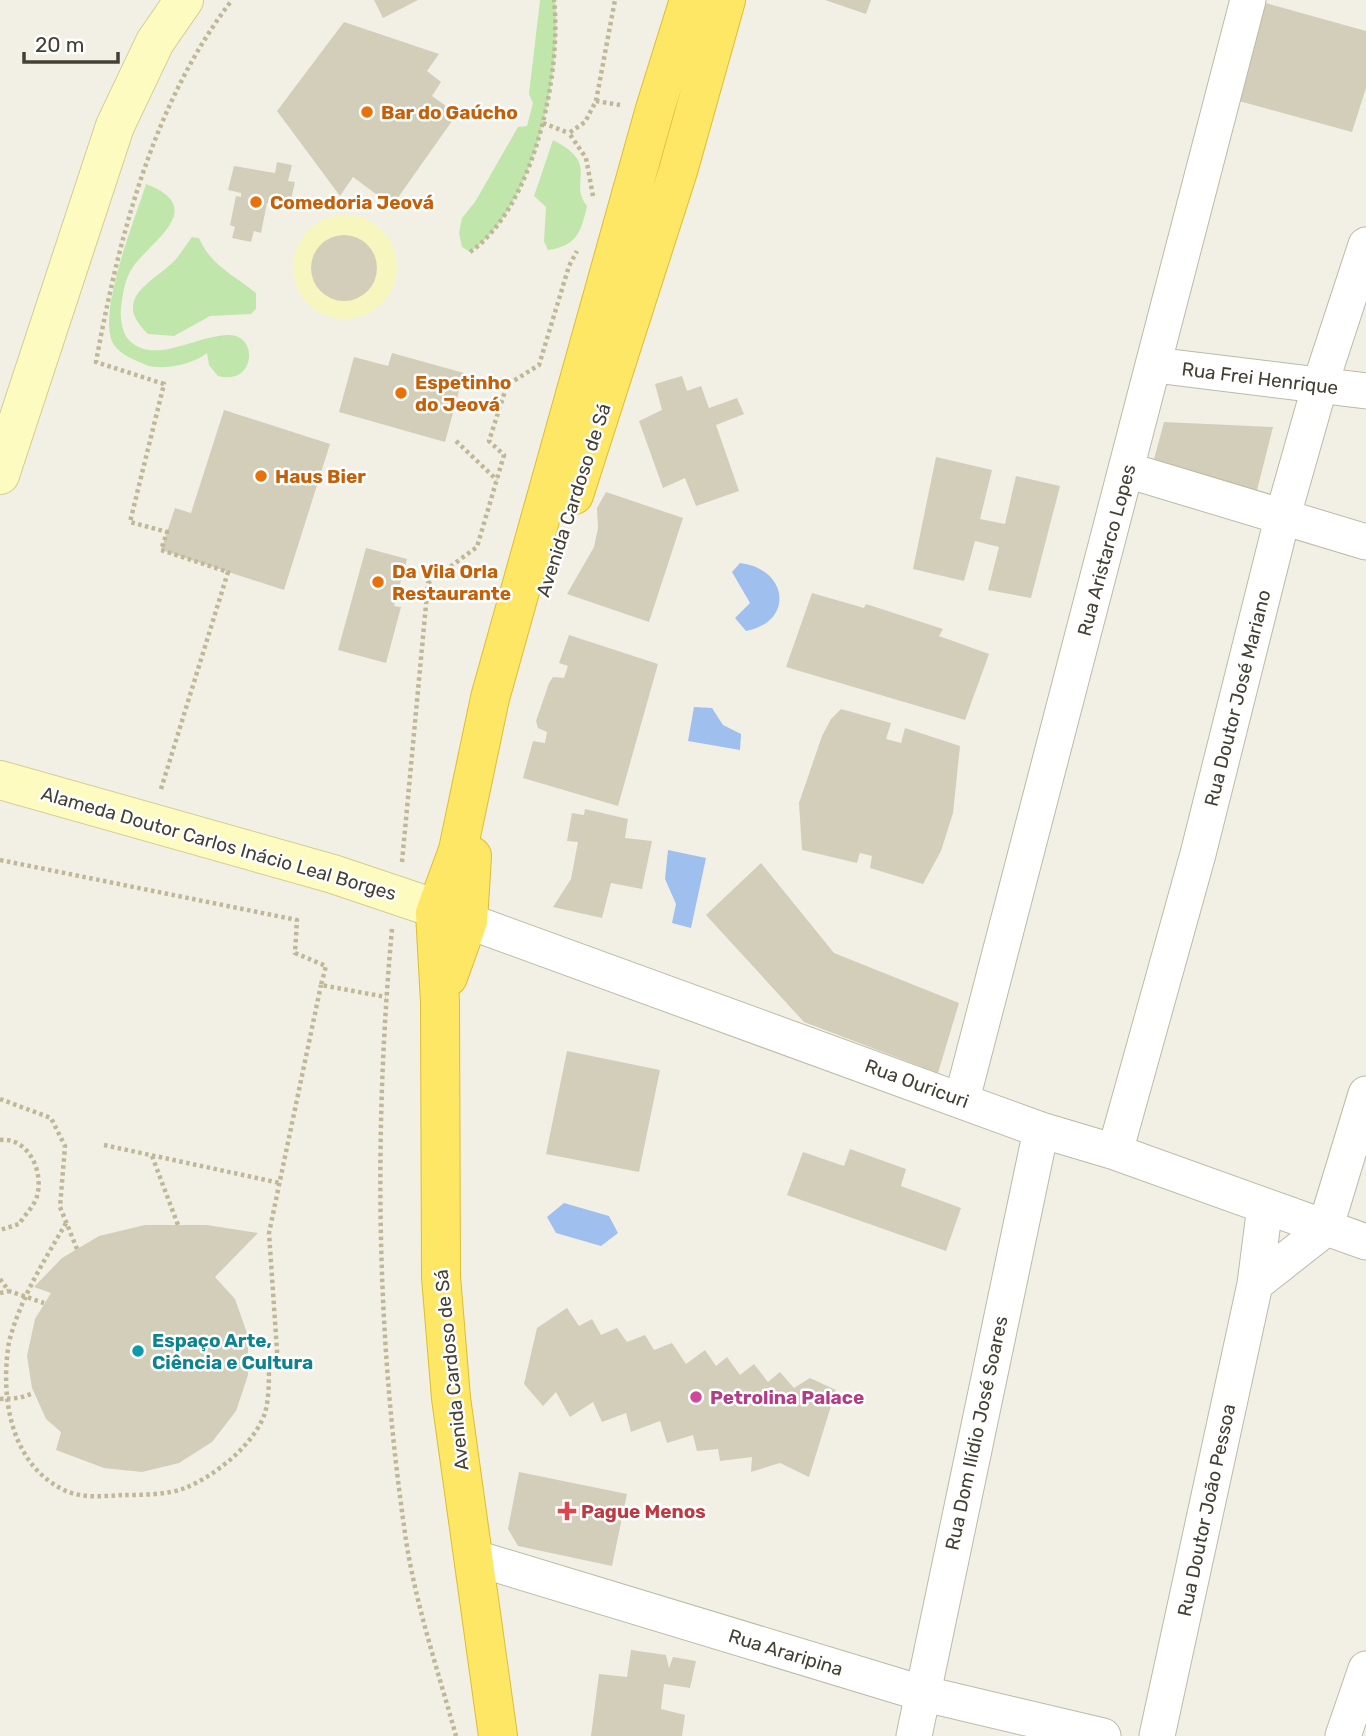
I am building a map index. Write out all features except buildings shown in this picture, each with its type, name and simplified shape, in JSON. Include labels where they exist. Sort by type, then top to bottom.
[{"type":"highway","name":"Avenida Cardoso de Sá","points":[[498,1736],[451,1398],[441,1277],[440,1002],[458,850],[490,698],[689,0]]},
{"type":"highway","name":"Avenida Cardoso de Sá","points":[[452,917],[472,852],[507,702],[674,184],[726,0]]},
{"type":"street","points":[[0,475],[116,126],[155,41],[184,0]]},
{"type":"street","name":"Rua Aristarco Lopes","points":[[962,1099],[1248,0]]},
{"type":"street","name":"Rua Doutor José Mariano","points":[[1115,1152],[1198,854],[1282,519],[1320,385],[1366,245]]},
{"type":"street","name":"Rua Frei Henrique","points":[[1154,365],[1366,391]]},
{"type":"street","points":[[1127,470],[1282,519],[1366,542]]},
{"type":"street","name":"Alameda Doutor Carlos Inácio Leal Borges","points":[[0,780],[333,874],[452,917]]},
{"type":"street","name":"Rua Ouricuri","points":[[452,917],[962,1099],[1041,1130],[1115,1152],[1366,1242]]},
{"type":"street","points":[[1255,1284],[1325,1229],[1366,1094]]},
{"type":"street","name":"Rua Dom Ilídio José Soares","points":[[914,1736],[1041,1130]]},
{"type":"street","name":"Rua Doutor João Pessoa","points":[[1157,1736],[1255,1284],[1265,1206]]},
{"type":"street","name":"Rua Araripina","points":[[472,1557],[921,1693],[1103,1736]]},
{"type":"street","points":[[1343,1736],[1366,1669]]},
{"type":"path","points":[[147,787],[161,791],[228,572],[162,550],[167,532],[130,522],[164,384],[96,362],[112,272],[148,162],[185,75],[232,0]]},
{"type":"path","points":[[470,252],[484,242],[510,207],[543,122],[557,27],[554,0]]},
{"type":"path","points":[[543,122],[569,132]]},
{"type":"path","points":[[456,442],[497,480]]},
{"type":"path","points":[[0,860],[297,920],[295,953],[326,966],[269,1233],[278,1366],[248,1363]]},
{"type":"path","points":[[321,985],[386,997]]},
{"type":"path","points":[[0,1099],[51,1118],[65,1146],[60,1207],[77,1249]]},
{"type":"path","points":[[0,1140],[9,1139],[26,1147],[36,1166],[37,1196],[19,1224],[0,1230]]},
{"type":"path","points":[[104,1145],[280,1183]]},
{"type":"path","points":[[152,1155],[178,1225]]},
{"type":"path","points":[[66,1223],[24,1297],[9,1343],[2,1399],[15,1440],[46,1478],[65,1491],[89,1496],[136,1495],[184,1488],[226,1464],[249,1439],[265,1414],[269,1366]]},
{"type":"path","points":[[0,1279],[9,1291],[44,1304]]},
{"type":"path","points":[[0,1293],[9,1291]]},
{"type":"path","points":[[2,1399],[34,1393]]},
{"type":"shaded area","points":[[540,0],[555,0],[556,30],[554,64],[539,137],[527,173],[511,205],[492,232],[470,252],[462,247],[459,233],[462,218],[475,202],[518,127],[527,126],[533,103],[529,94]]},
{"type":"shaded area","points":[[553,140],[576,157],[581,173],[580,189],[587,206],[580,230],[572,241],[548,250],[544,241],[546,207],[534,196]]},
{"type":"shaded area","points":[[146,184],[164,193],[173,203],[174,214],[162,236],[141,257],[128,277],[121,312],[126,336],[138,347],[150,350],[163,350],[217,336],[239,337],[246,343],[249,351],[246,368],[240,374],[218,376],[209,365],[207,353],[178,365],[153,367],[128,357],[114,345],[110,331],[113,290]]},
{"type":"shaded area","points":[[192,237],[199,238],[217,263],[256,293],[256,309],[251,314],[210,316],[174,336],[148,334],[133,312],[134,302],[145,286],[174,261]]},
{"type":"sand","points":[[345,215],[365,219],[382,230],[393,247],[397,267],[393,287],[382,304],[365,315],[345,319],[325,315],[308,304],[297,287],[293,267],[297,247],[308,230],[325,219]]},
{"type":"water","points":[[740,563],[756,567],[768,575],[776,585],[779,596],[778,607],[772,617],[762,626],[746,631],[735,618],[750,603],[732,572]]},
{"type":"water","points":[[694,707],[712,708],[723,725],[741,734],[740,750],[688,741]]},
{"type":"water","points":[[668,850],[706,858],[691,928],[672,923],[676,904],[665,879]]},
{"type":"water","points":[[564,1203],[609,1216],[618,1233],[601,1246],[556,1233],[547,1217]]},
{"type":"place","name":"Bar do Gaúcho","points":[[367,112]]},
{"type":"place","name":"Comedoria Jeová","points":[[256,202]]},
{"type":"place","name":"Espetinho do Jeová","points":[[401,393]]},
{"type":"place","name":"Haus Bier","points":[[261,476]]},
{"type":"place","name":"Da Vila Orla Restaurante","points":[[378,582]]},
{"type":"place","name":"Espaço Arte, Ciência e Cultura","points":[[138,1351]]},
{"type":"place","name":"Petrolina Palace","points":[[696,1397]]},
{"type":"place","name":"Pague Menos","points":[[567,1511]]}]
